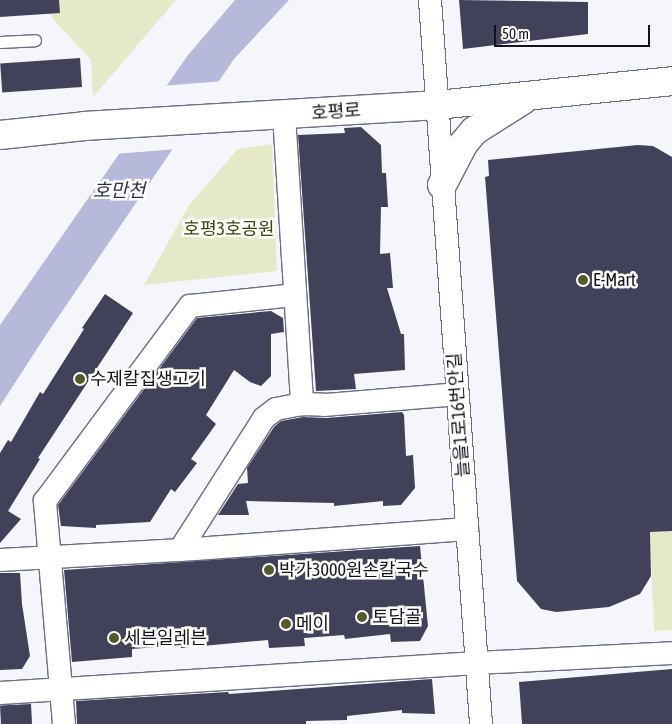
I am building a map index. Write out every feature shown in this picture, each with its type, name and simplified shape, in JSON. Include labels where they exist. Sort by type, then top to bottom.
[{"type":"street","name":"늘을1로16번안길","points":[[430,0],[481,724]]},
{"type":"street","name":"호평로","points":[[0,135],[85,126],[437,106],[672,81]]},
{"type":"street","points":[[442,185],[464,143],[474,131],[529,96]]},
{"type":"street","points":[[284,115],[302,404]]},
{"type":"street","points":[[64,724],[48,558],[45,501],[190,306],[294,295]]},
{"type":"street","points":[[180,550],[264,418],[276,409],[302,404],[326,405],[458,394]]},
{"type":"street","points":[[0,560],[180,550],[467,529]]},
{"type":"street","points":[[0,693],[477,663],[672,653]]},
{"type":"lane","points":[[0,42],[35,40]]},
{"type":"green space","points":[[46,0],[176,0],[93,97],[91,60],[52,18]]},
{"type":"green space","name":"호평3호공원","points":[[272,144],[277,271],[144,285],[190,204],[238,149]]},
{"type":"green space","points":[[672,531],[672,630],[654,631],[650,532]]},
{"type":"water","name":"호만천","points":[[235,0],[289,0],[234,59],[48,332],[0,406],[0,325],[188,55]]},
{"type":"pier","points":[[223,81],[177,149],[115,154],[162,86]]},
{"type":"building","points":[[0,0],[59,0],[60,13],[0,17]]},
{"type":"building","points":[[459,0],[588,2],[588,34],[463,49]]},
{"type":"building","points":[[80,58],[82,87],[2,93],[0,64]]},
{"type":"building","points":[[361,127],[381,145],[382,173],[386,173],[388,207],[381,207],[380,254],[390,253],[393,288],[387,288],[401,334],[404,334],[405,370],[354,374],[356,389],[316,391],[298,135],[345,133],[344,128]]},
{"type":"building","name":"E-Mart","points":[[638,145],[653,146],[672,157],[672,531],[650,532],[651,576],[640,594],[609,607],[556,612],[541,609],[517,581],[485,177],[489,176],[488,160]]},
{"type":"building","points":[[105,294],[133,313],[38,458],[40,459],[8,511],[21,519],[0,543],[0,453],[8,440],[11,442],[40,392],[43,394],[84,329],[82,328]]},
{"type":"building","points":[[271,311],[283,318],[284,332],[271,334],[271,376],[261,386],[250,382],[234,370],[206,415],[216,424],[191,459],[197,463],[175,492],[171,489],[150,522],[96,525],[96,528],[61,526],[58,505],[197,318]]},
{"type":"building","points":[[402,412],[404,415],[406,456],[413,455],[415,488],[401,505],[383,506],[383,501],[334,506],[334,503],[246,501],[249,515],[218,515],[238,484],[248,483],[247,468],[274,427],[281,421],[303,417],[326,418]]},
{"type":"building","points":[[420,546],[428,626],[420,641],[391,642],[390,634],[345,639],[344,635],[304,638],[305,646],[269,648],[268,640],[181,648],[181,645],[132,649],[132,657],[72,662],[64,570]]},
{"type":"building","points":[[0,573],[20,573],[22,604],[30,656],[22,669],[0,670]]},
{"type":"building","points":[[672,669],[672,724],[522,724],[519,682]]},
{"type":"building","points":[[432,679],[435,714],[402,713],[402,710],[347,716],[347,720],[306,721],[306,724],[77,724],[76,701],[228,692],[229,694]]},
{"type":"building","points":[[31,704],[32,724],[1,724],[0,706]]},
{"type":"place","name":"E-Mart","points":[[583,280]]},
{"type":"place","name":"수제칼집생고기","points":[[80,379]]},
{"type":"place","name":"박가3000원손칼국수","points":[[269,570]]},
{"type":"place","name":"토담골","points":[[362,617]]},
{"type":"place","name":"메이","points":[[286,624]]},
{"type":"place","name":"세븐일레븐","points":[[114,638]]}]
